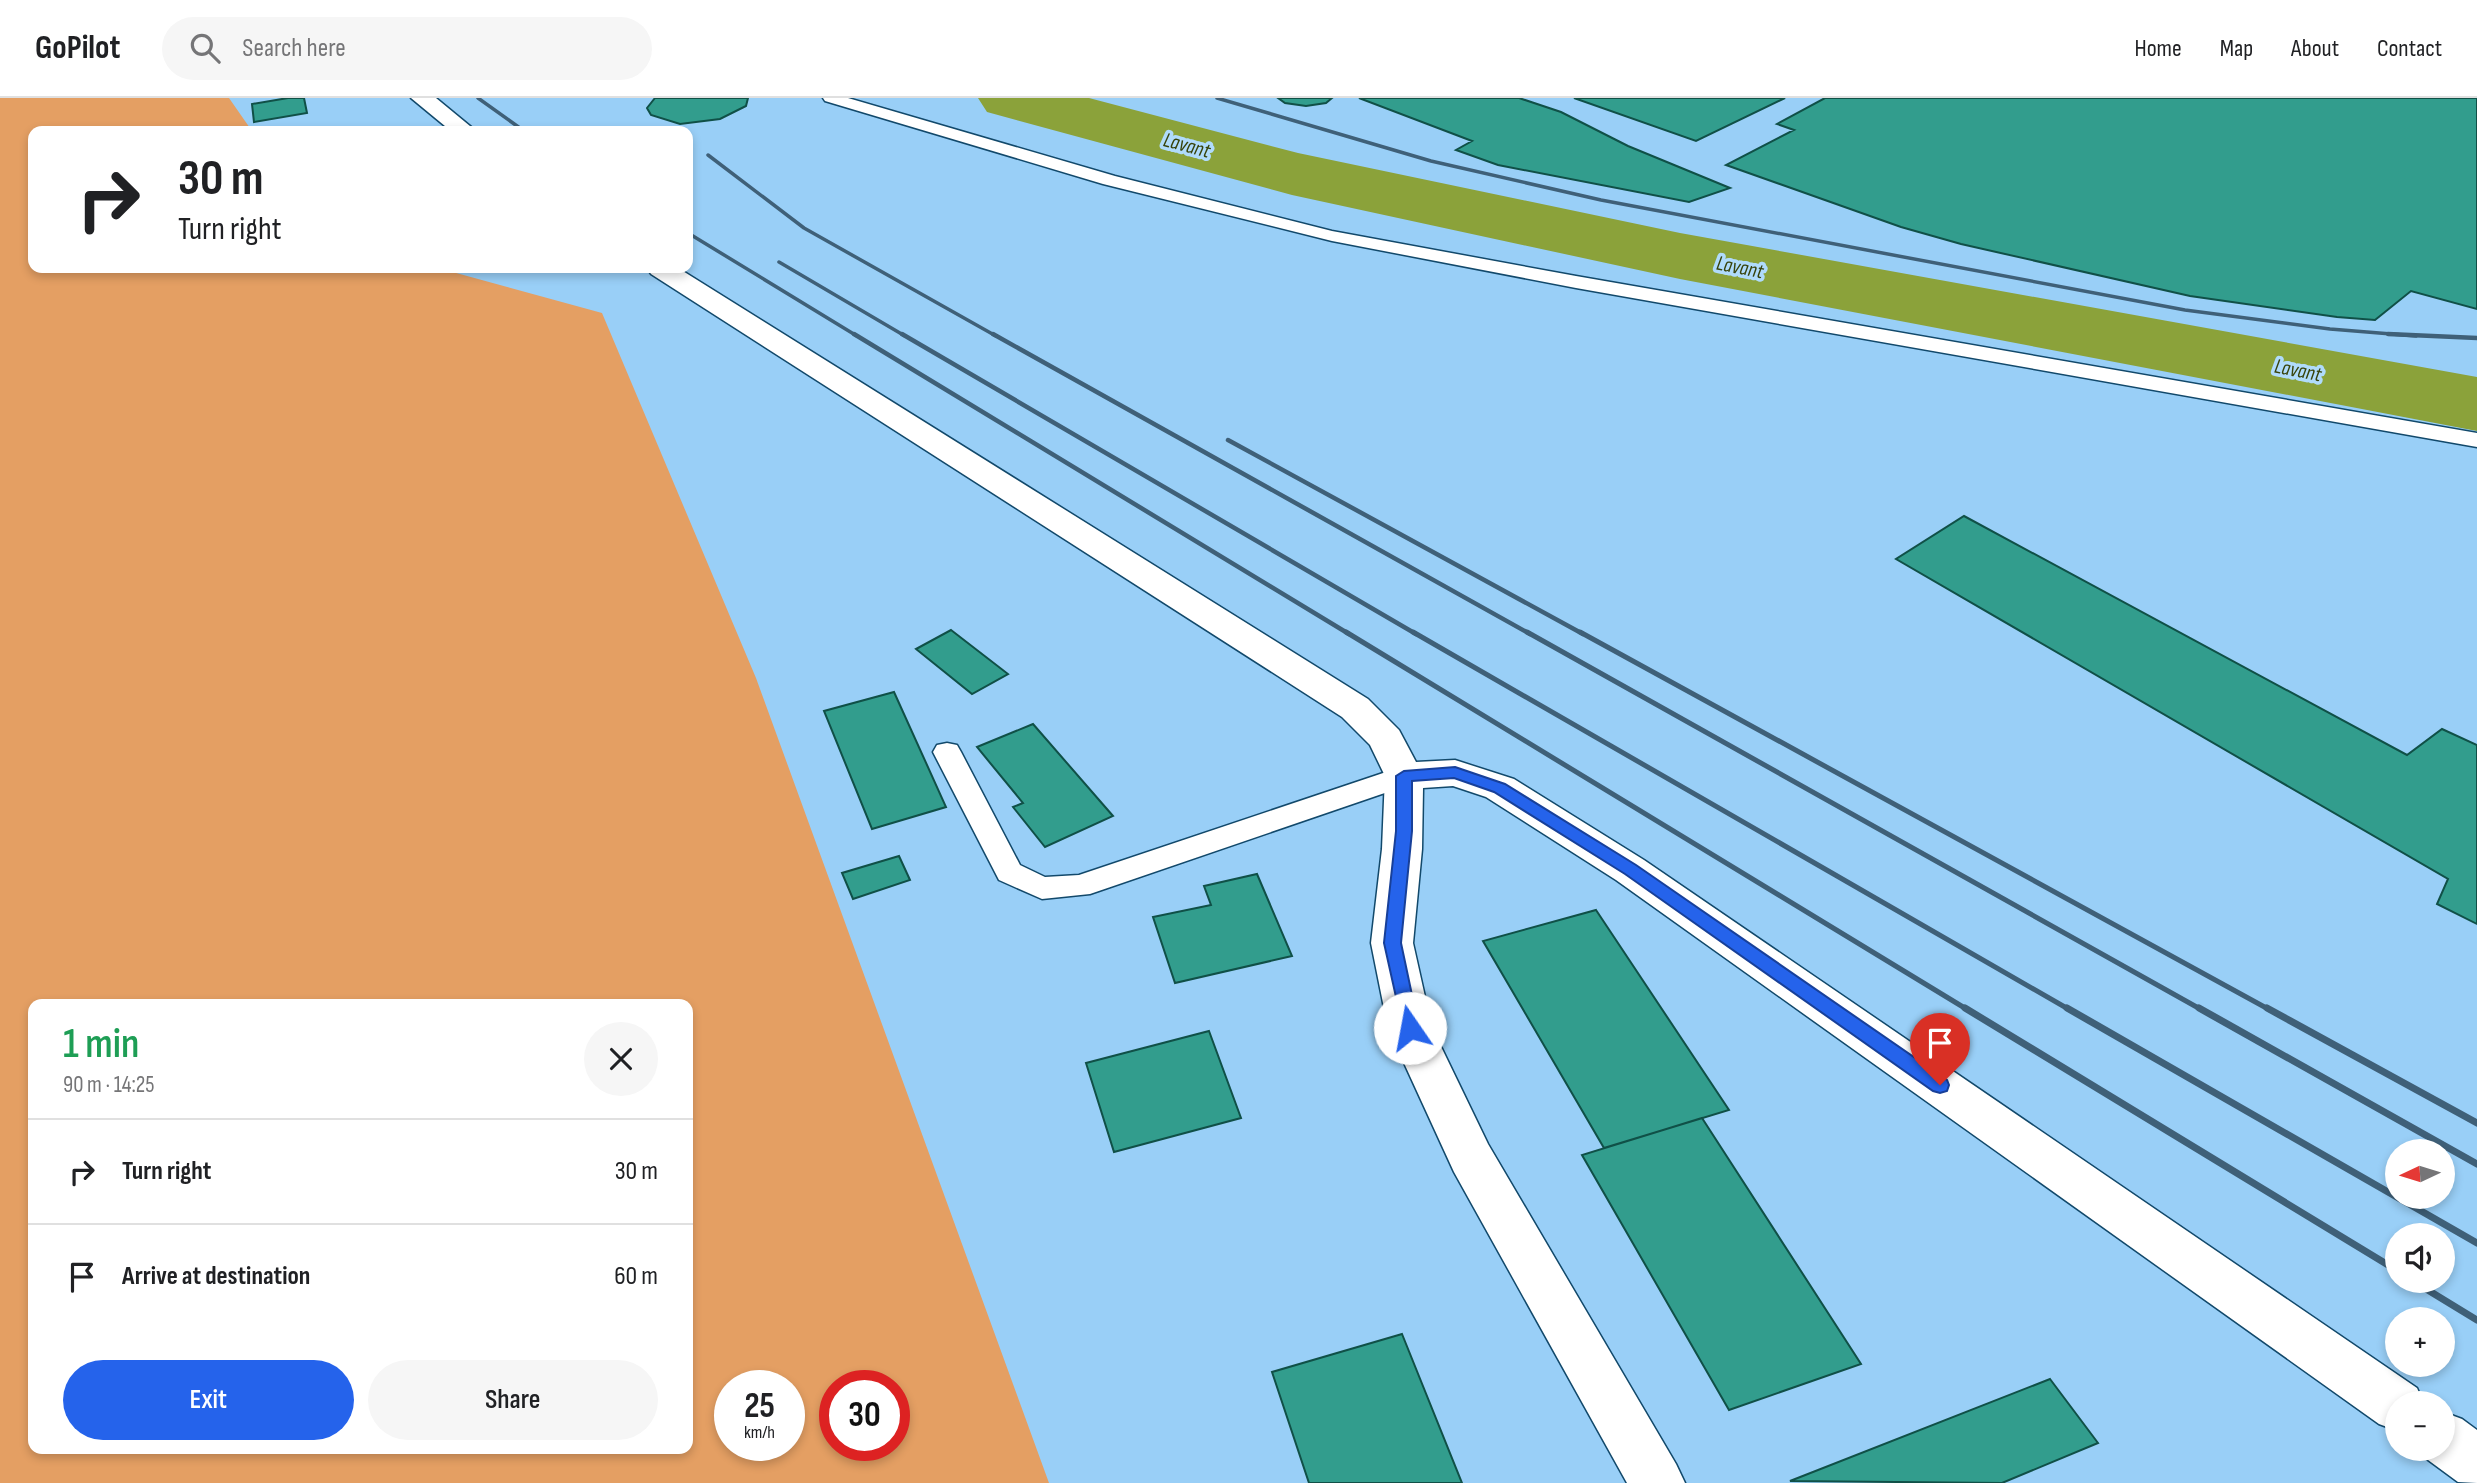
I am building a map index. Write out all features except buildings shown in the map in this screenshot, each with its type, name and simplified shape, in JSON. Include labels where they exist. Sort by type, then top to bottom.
[{"type":"street","points":[[422,98],[458,126]]},
{"type":"street","points":[[668,273],[1355,708],[1386,739],[1404,776],[1402,849],[1392,943],[1410,1028],[1471,1157],[1657,1483]]},
{"type":"street","points":[[1404,776],[1455,772],[1500,788],[1630,870],[2385,1397]]},
{"type":"street","points":[[2455,1446],[2477,1462]]},
{"type":"lane","points":[[831,98],[1108,180],[1332,236],[1590,285],[2477,440]]},
{"type":"lane","points":[[947,752],[1009,872],[1042,888],[1080,886],[1404,776]]},
{"type":"shaded area","points":[[0,98],[229,98],[249,126],[28,126],[28,273],[456,273],[602,313],[756,678],[1049,1483],[0,1483]]},
{"type":"waterway","name":"Lavant","points":[[1011,98],[1292,173],[1680,256],[2477,404]]},
{"type":"railway","points":[[478,98],[517,126]]},
{"type":"railway","points":[[1217,98],[1431,161],[1601,200],[2185,310],[2330,329],[2396,334]]},
{"type":"railway","points":[[708,155],[804,228],[996,336]]},
{"type":"railway","points":[[693,236],[857,336]]},
{"type":"railway","points":[[779,262],[905,336]]},
{"type":"railway","points":[[854,334],[1349,634]]},
{"type":"railway","points":[[902,334],[1416,634]]},
{"type":"railway","points":[[993,334],[1530,634]]},
{"type":"railway","points":[[2388,334],[2396,334]]},
{"type":"railway","points":[[2396,334],[2477,338]]},
{"type":"railway","points":[[2396,334],[2416,336]]},
{"type":"railway","points":[[1228,440],[1583,634]]},
{"type":"railway","points":[[1346,632],[1968,1010]]},
{"type":"railway","points":[[1413,632],[2070,1010]]},
{"type":"railway","points":[[1527,632],[2202,1010]]},
{"type":"railway","points":[[1580,632],[2270,1010]]},
{"type":"railway","points":[[1965,1008],[2385,1263]]},
{"type":"railway","points":[[2067,1008],[2477,1243]]},
{"type":"railway","points":[[2199,1008],[2477,1164]]},
{"type":"railway","points":[[2267,1008],[2477,1123]]},
{"type":"railway","points":[[2433,1293],[2477,1320]]},
{"type":"route","points":[[1410,1028],[1392,943],[1404,831],[1404,776],[1455,772],[1500,788],[1630,870],[1940,1085]]}]
